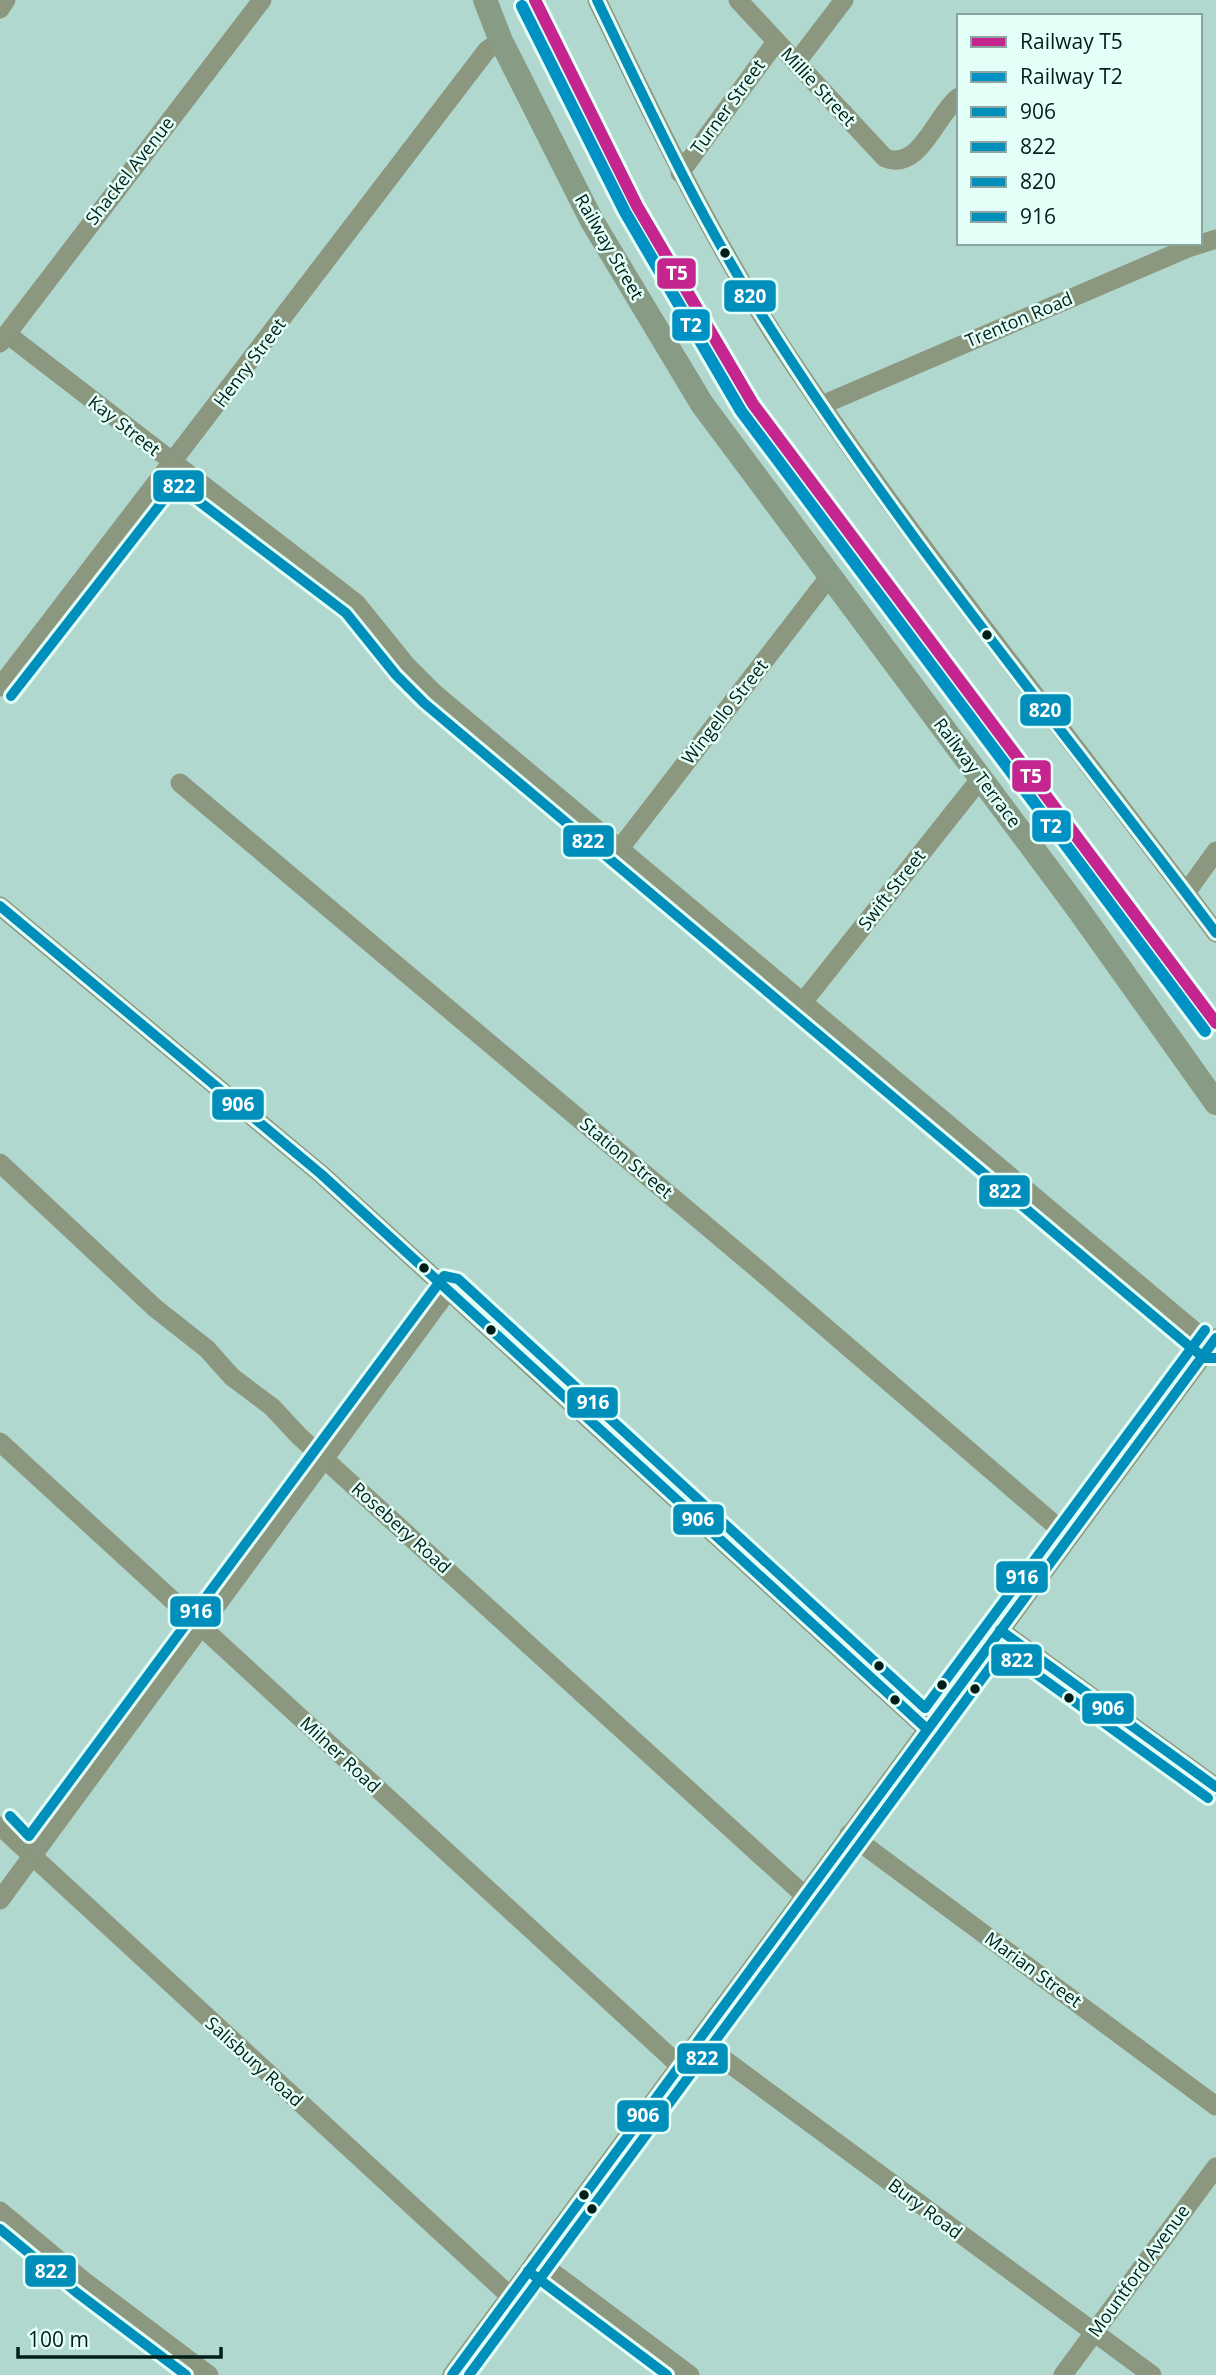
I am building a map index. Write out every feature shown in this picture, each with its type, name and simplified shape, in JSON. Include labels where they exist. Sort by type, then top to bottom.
[{"type":"main road","name":"Railway Street","points":[[485,0],[501,41],[598,232],[702,404],[758,480]]},
{"type":"main road","name":"Railway Terrace","points":[[758,480],[981,778],[1216,1103]]},
{"type":"street","points":[[0,9],[6,0]]},
{"type":"street","name":"Shackel Avenue","points":[[3,339],[262,0]]},
{"type":"street","points":[[597,0],[680,173],[791,362],[857,457],[1216,933]]},
{"type":"street","name":"Millie Street","points":[[738,0],[878,152],[891,160],[904,159],[918,148],[957,98]]},
{"type":"street","points":[[796,63],[844,0]]},
{"type":"street","name":"Henry Street","points":[[0,687],[487,50],[501,41]]},
{"type":"street","name":"Turner Street","points":[[680,173],[776,42]]},
{"type":"street","name":"Trenton Road","points":[[822,405],[1185,245]]},
{"type":"street","name":"Kay Street","points":[[3,339],[356,603],[407,666],[433,692],[1214,1342]]},
{"type":"street","name":"Wingello Street","points":[[621,848],[829,577]]},
{"type":"street","name":"Swift Street","points":[[803,1002],[981,778]]},
{"type":"street","name":"Station Street","points":[[180,783],[760,1271],[1069,1537]]},
{"type":"street","points":[[1186,892],[1216,851]]},
{"type":"street","points":[[0,906],[321,1174],[927,1729]]},
{"type":"street","name":"Rosebery Road","points":[[0,1163],[155,1308],[207,1349],[232,1377],[272,1407],[325,1459],[803,1895]]},
{"type":"street","points":[[0,1900],[449,1289]]},
{"type":"street","points":[[452,2375],[699,2041],[803,1895],[1214,1342]]},
{"type":"street","name":"Milner Road","points":[[0,1442],[680,2066]]},
{"type":"street","points":[[1000,1630],[1216,1787]]},
{"type":"street","name":"Salisbury Road","points":[[0,1826],[510,2296]]},
{"type":"street","name":"Marian Street","points":[[849,1834],[1216,2106]]},
{"type":"street","name":"Bury Road","points":[[699,2041],[1152,2375]]},
{"type":"street","name":"Mountford Avenue","points":[[1063,2375],[1216,2166]]},
{"type":"street","points":[[0,2211],[102,2295],[209,2375]]},
{"type":"street","points":[[536,2260],[690,2375]]},
{"type":"rail line","name":"T5","points":[[535,0],[637,206],[753,404],[1216,1023]]},
{"type":"rail line","name":"T2","points":[[522,6],[625,212],[741,411],[1205,1031]]},
{"type":"transit line","name":"820","points":[[597,0],[676,162],[719,242],[765,320],[817,399],[871,478],[984,631],[1216,933]]},
{"type":"transit line","name":"822","points":[[11,696],[176,484],[346,613],[396,675],[424,703],[1189,1346],[1205,1358],[1216,1358]]},
{"type":"transit line","name":"906","points":[[0,906],[321,1174],[927,1729]]},
{"type":"transit line","name":"916","points":[[10,1816],[29,1836],[444,1276],[458,1279],[925,1708],[1205,1330]]},
{"type":"transit line","name":"906","points":[[452,2375],[1216,1338]]},
{"type":"transit line","name":"906","points":[[1000,1630],[1216,1787]]},
{"type":"transit line","name":"822","points":[[469,2375],[1003,1650],[1208,1798]]},
{"type":"transit line","name":"822","points":[[0,2229],[76,2292],[186,2375]]},
{"type":"transit line","name":"822","points":[[528,2271],[667,2375]]}]
